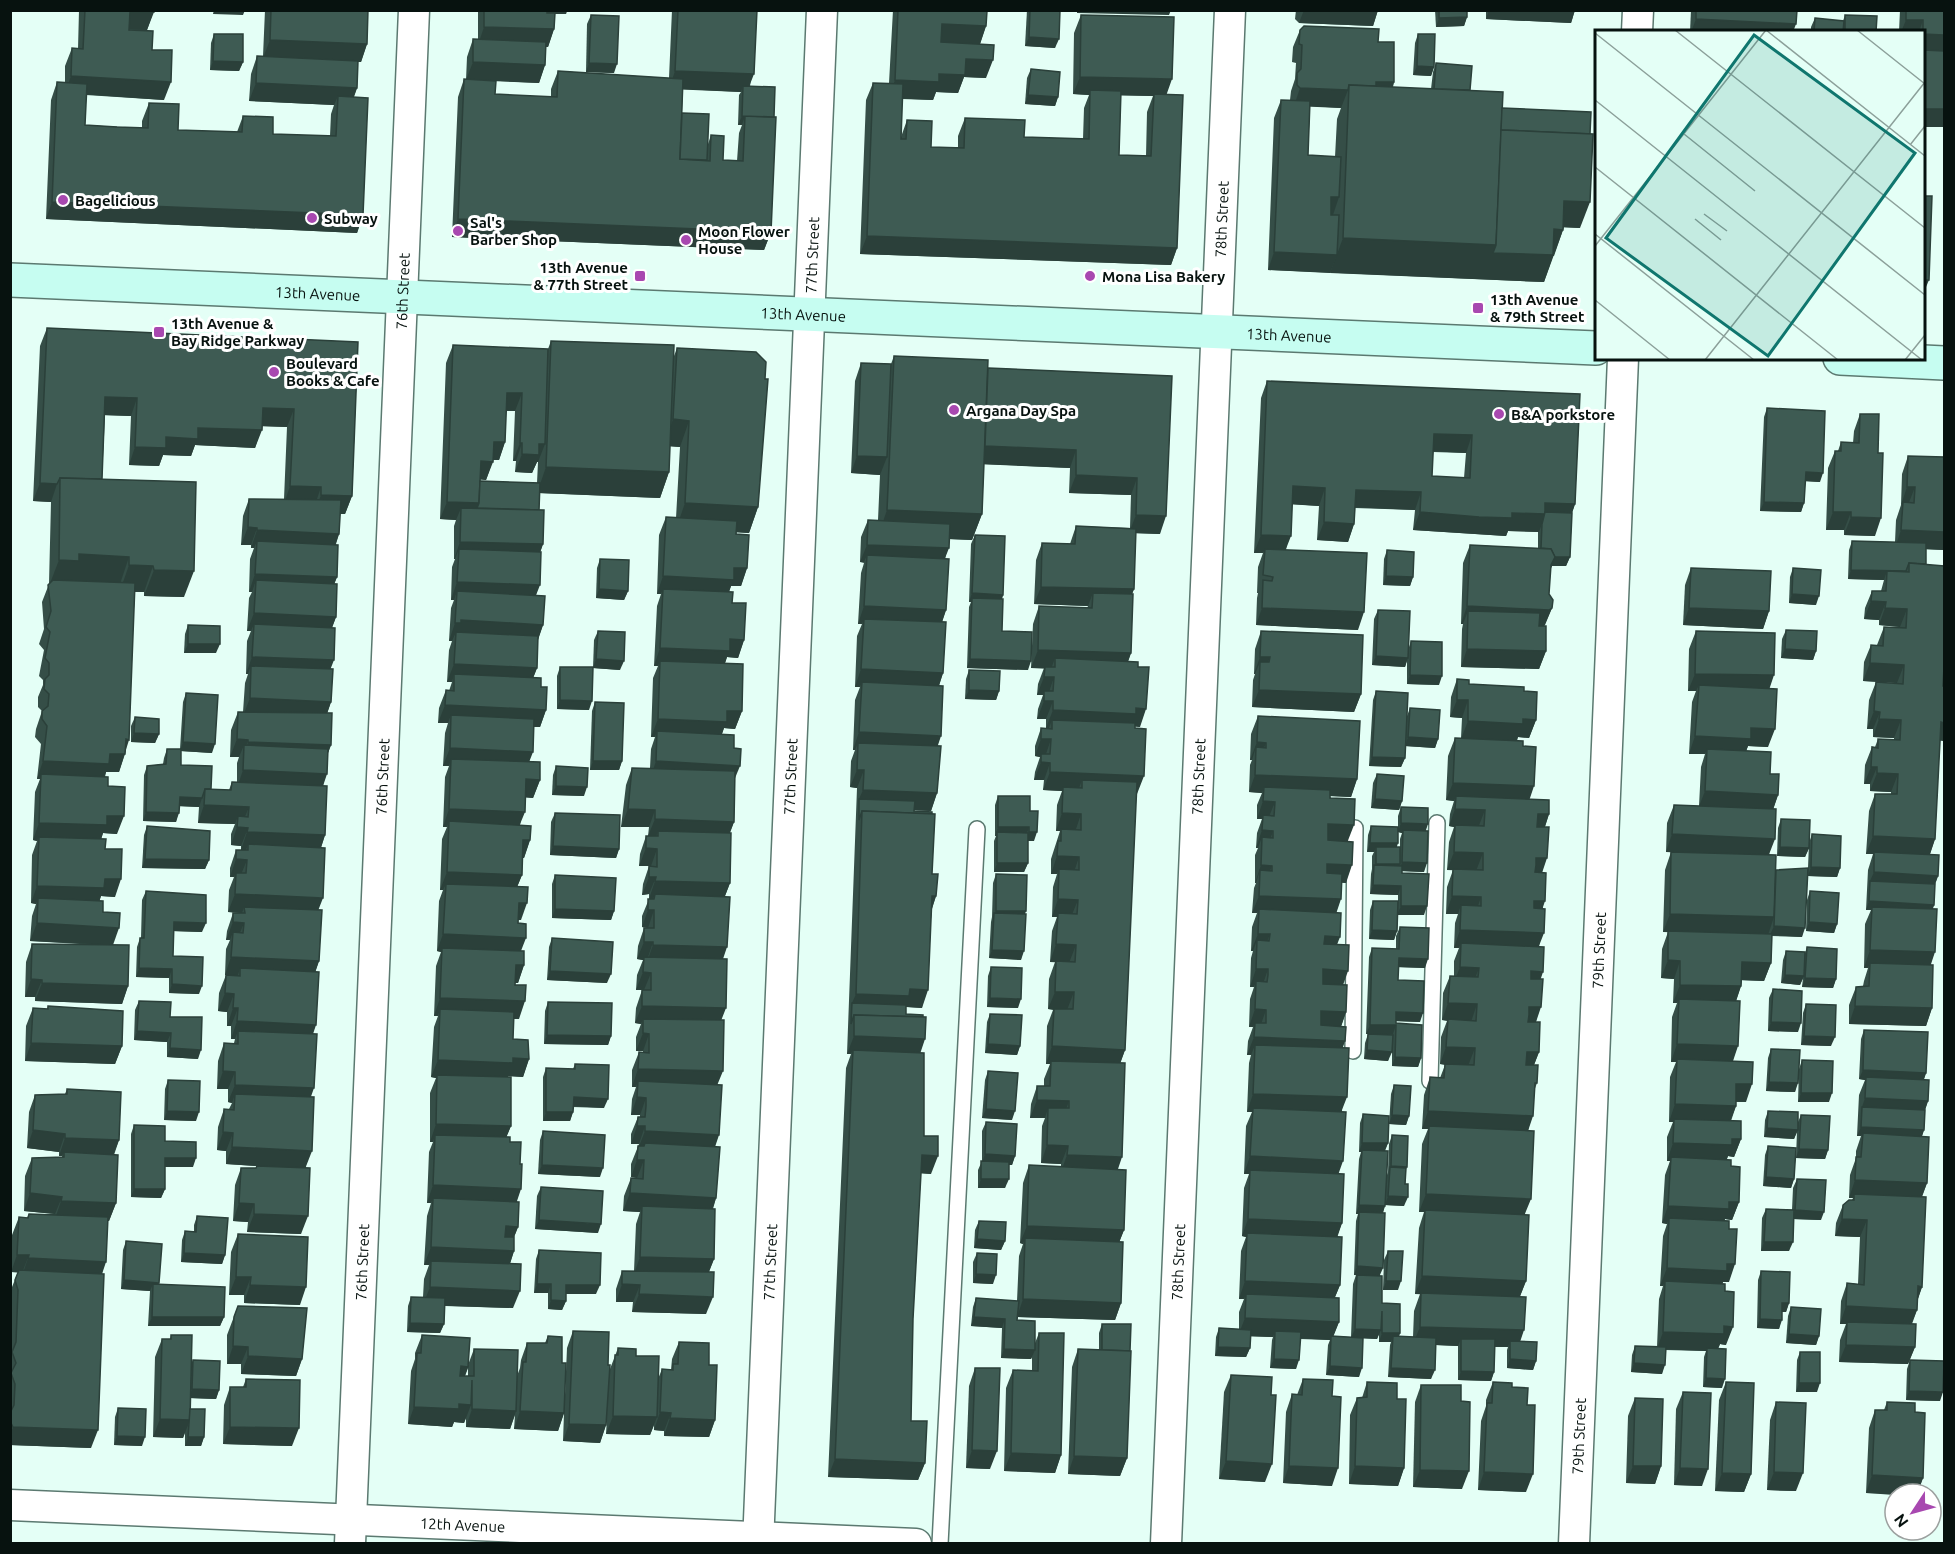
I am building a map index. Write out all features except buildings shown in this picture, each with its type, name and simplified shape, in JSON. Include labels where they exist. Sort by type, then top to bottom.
[{"type":"main road","name":"13th Avenue","points":[[10,280],[1595,348]]},
{"type":"main road","points":[[1882,360],[1944,363]]},
{"type":"street","name":"76th Street","points":[[351,1532],[414,10]]},
{"type":"street","name":"77th Street","points":[[758,1540],[822,10]]},
{"type":"street","name":"78th Street","points":[[1166,1544],[1230,10]]},
{"type":"street","points":[[1637,30],[1638,10]]},
{"type":"street","name":"79th Street","points":[[1574,1544],[1623,360]]},
{"type":"street","name":"12th Avenue","points":[[10,1505],[351,1532],[916,1544]]},
{"type":"lane","points":[[1430,1081],[1437,823]]},
{"type":"lane","points":[[1353,1051],[1355,828]]},
{"type":"lane","points":[[940,1544],[977,829]]},
{"type":"place","name":"Bagelicious","points":[[63,200]]},
{"type":"place","name":"Subway","points":[[312,218]]},
{"type":"place","name":"Sal's Barber Shop","points":[[458,231]]},
{"type":"place","name":"Moon Flower House","points":[[686,240]]},
{"type":"place","name":"13th Avenue & 77th Street","points":[[640,276]]},
{"type":"place","name":"Mona Lisa Bakery","points":[[1090,276]]},
{"type":"place","name":"13th Avenue & 79th Street","points":[[1478,308]]},
{"type":"place","name":"13th Avenue & Bay Ridge Parkway","points":[[159,332]]},
{"type":"place","name":"Boulevard Books & Cafe","points":[[274,372]]},
{"type":"place","name":"Argana Day Spa","points":[[954,410]]},
{"type":"place","name":"B&A porkstore","points":[[1499,414]]}]
